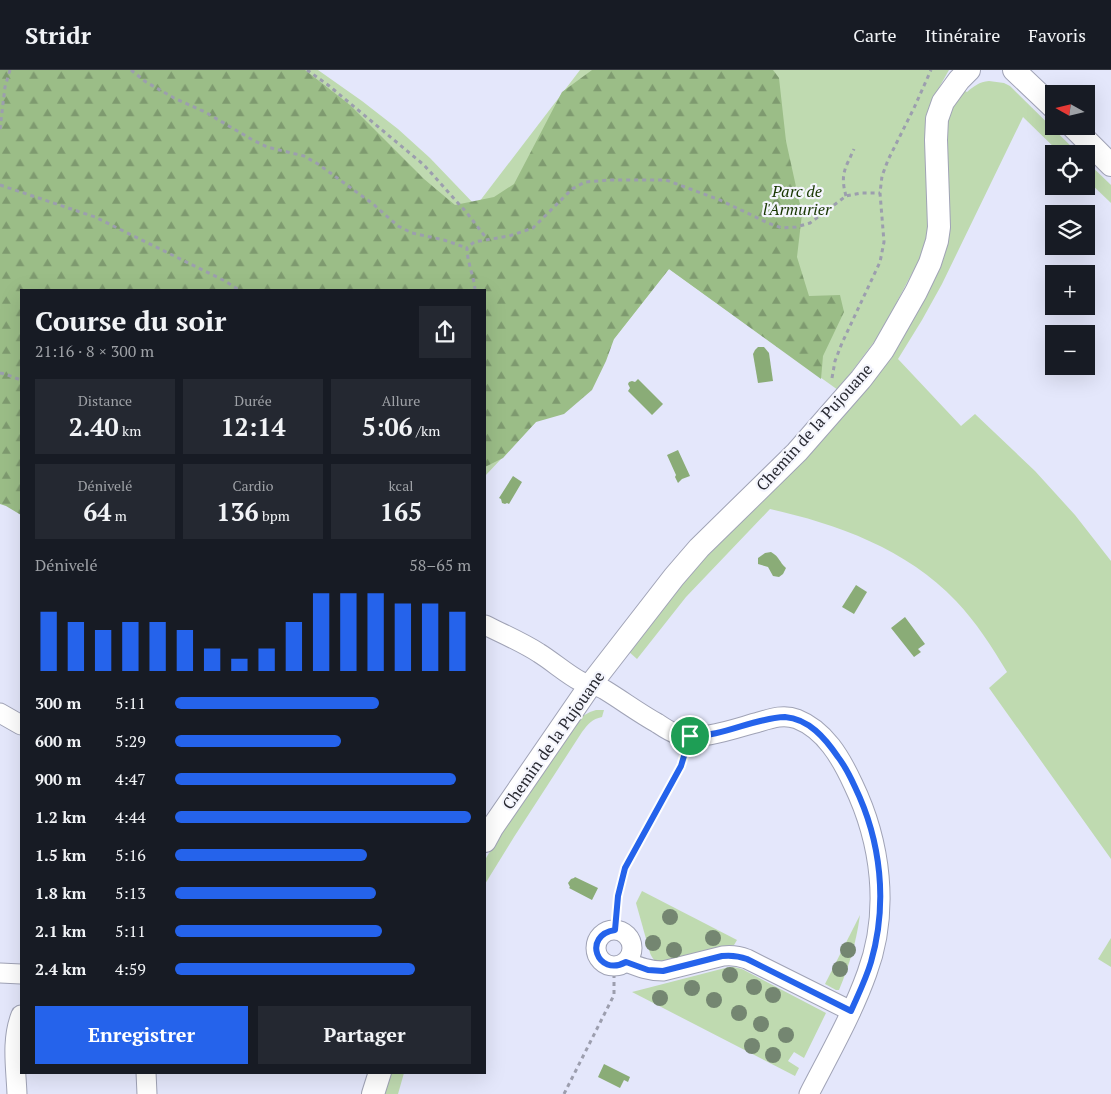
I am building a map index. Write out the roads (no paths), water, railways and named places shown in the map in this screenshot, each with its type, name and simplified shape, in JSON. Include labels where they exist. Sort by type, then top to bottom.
[{"type":"street","name":"Chemin de la Pujouane","points":[[487,831],[591,684],[674,576],[699,548],[797,452],[862,379],[883,350],[916,292],[930,263],[937,241],[937,119],[943,102],[969,70]]},
{"type":"street","points":[[1014,70],[1045,99]]},
{"type":"street","points":[[1081,135],[1111,165]]},
{"type":"street","points":[[486,625],[519,640],[580,681],[603,689],[636,712],[671,732],[690,736],[702,736],[772,718],[791,718],[808,725],[822,735],[842,762],[860,799],[876,847],[880,893],[879,916],[874,951],[867,974],[851,1011],[809,1094]]},
{"type":"street","points":[[0,713],[20,724]]},
{"type":"street","points":[[620,964],[630,956],[631,942],[622,931],[608,931],[597,940],[596,947],[600,960],[606,964],[620,964],[663,971],[730,955],[747,959],[851,1011]]},
{"type":"street","points":[[0,973],[20,974]]},
{"type":"street","points":[[17,1094],[14,1042],[20,1018]]},
{"type":"street","points":[[146,1074],[147,1094]]},
{"type":"park label","name":"Parc de l'Armurier","points":[[797,200]]}]
